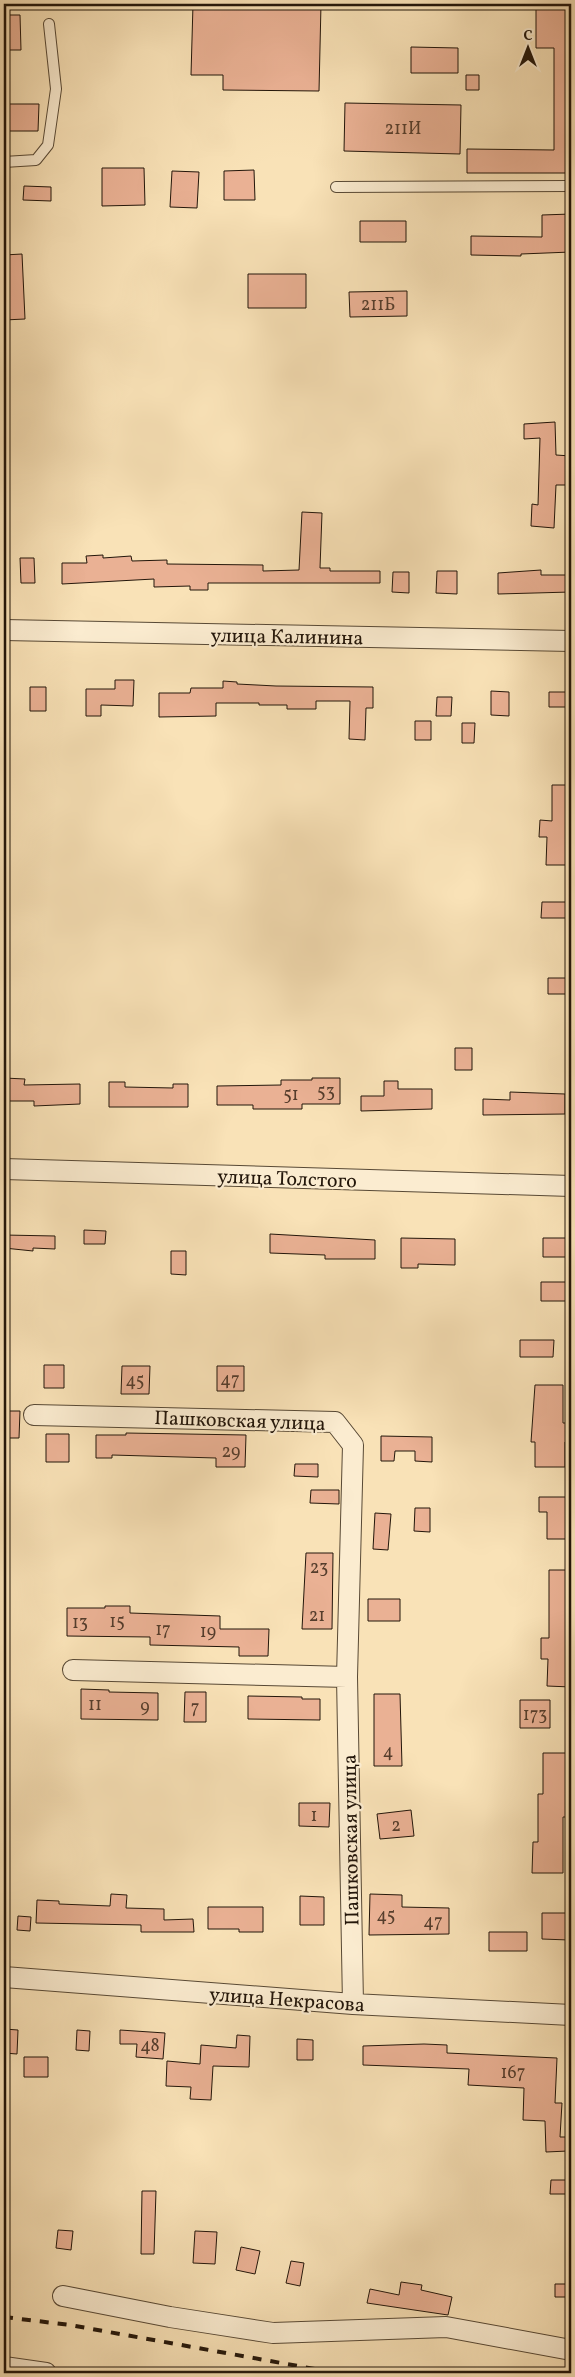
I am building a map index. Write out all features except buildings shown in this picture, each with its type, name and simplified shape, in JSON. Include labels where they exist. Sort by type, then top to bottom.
[{"type":"street","name":"улица Калинина","points":[[4,630],[571,641]]},
{"type":"street","name":"улица Толстого","points":[[4,1169],[571,1186]]},
{"type":"street","name":"Пашковская улица","points":[[34,1415],[335,1422],[353,1445],[348,1676],[353,2004]]},
{"type":"street","points":[[74,1670],[348,1676]]},
{"type":"street","name":"улица Некрасова","points":[[4,1977],[353,2004],[571,2015]]},
{"type":"street","points":[[63,2296],[170,2317],[273,2333],[446,2327],[571,2350]]},
{"type":"street","points":[[4,2367],[46,2373]]},
{"type":"lane","points":[[4,162],[36,160],[48,145],[56,89],[49,24]]},
{"type":"lane","points":[[336,186],[571,186]]},
{"type":"railway","points":[[4,2317],[70,2325],[337,2373]]}]
